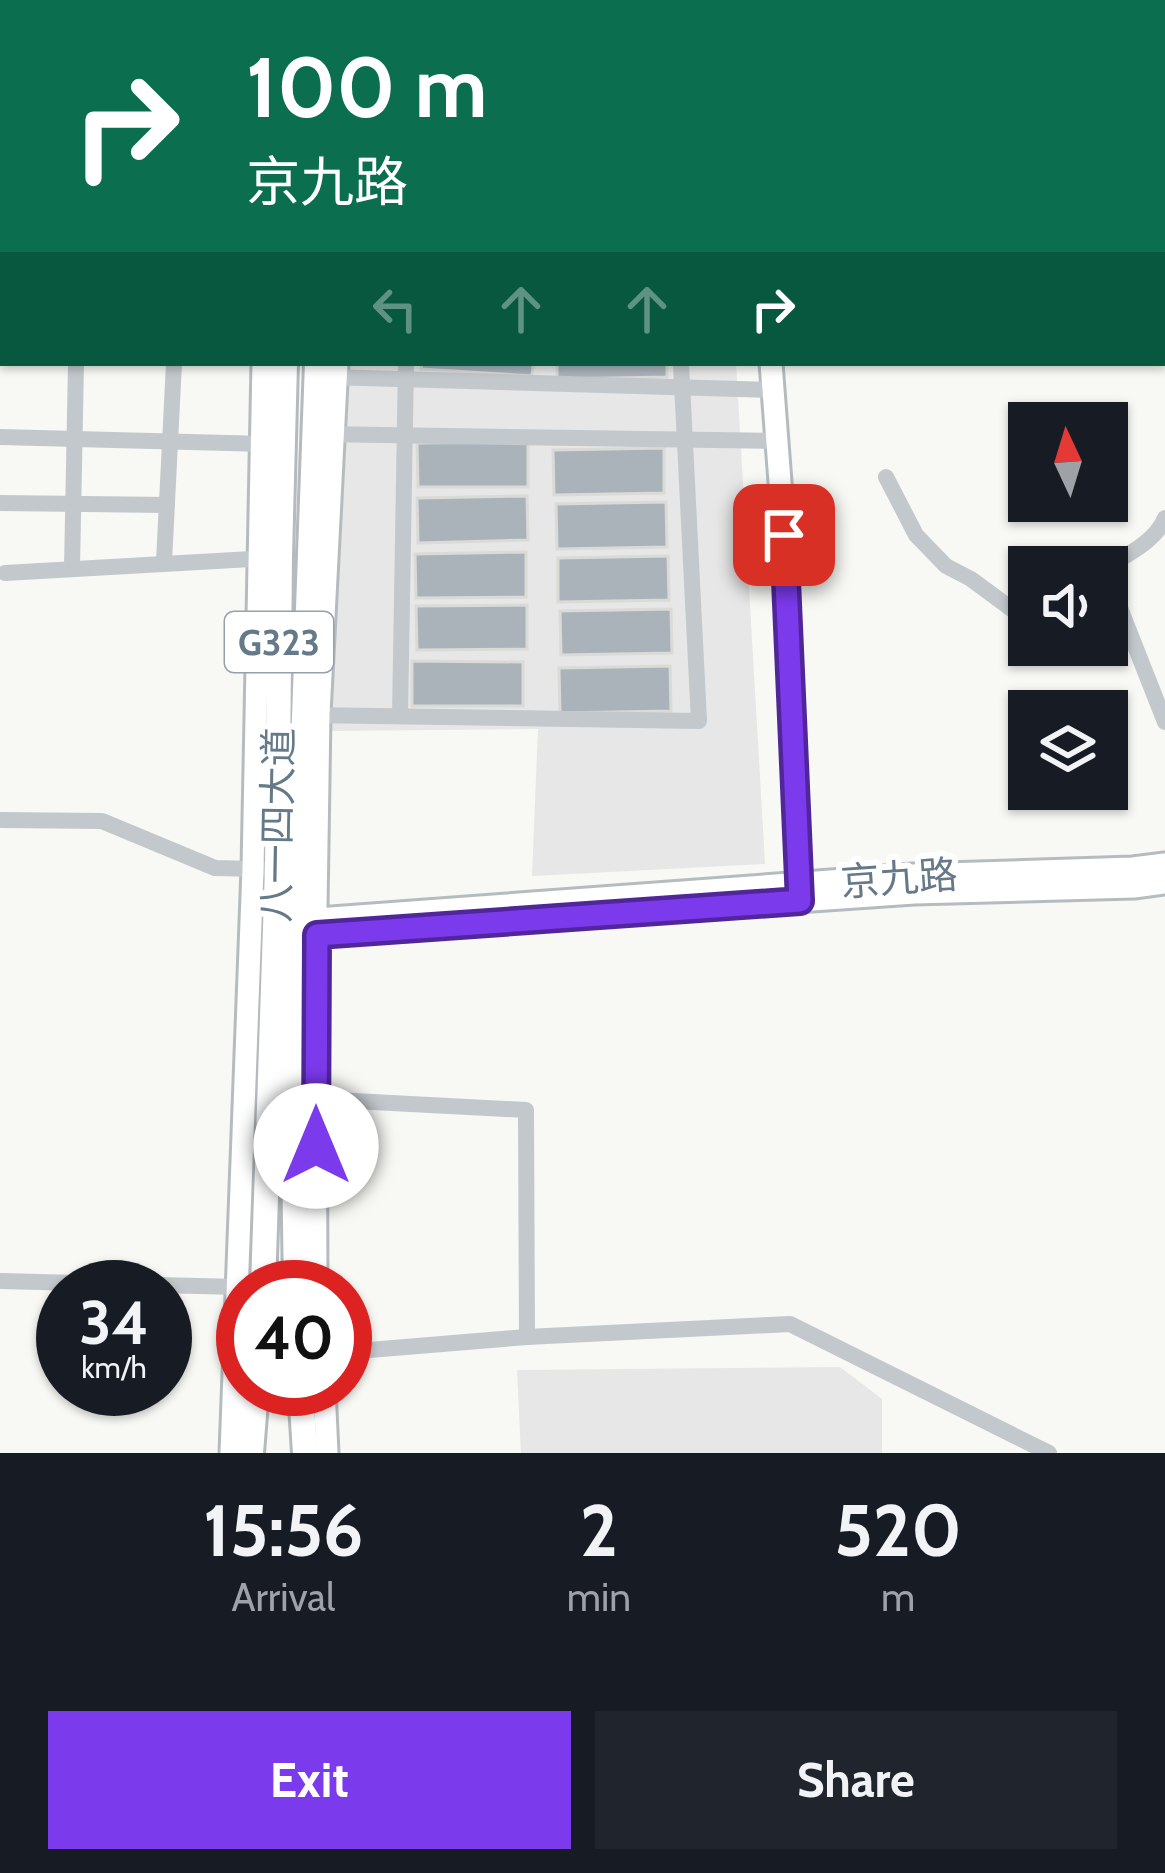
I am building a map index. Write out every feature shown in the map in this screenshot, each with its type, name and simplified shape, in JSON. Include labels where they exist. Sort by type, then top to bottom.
[{"type":"main road","name":"八一四大道","points":[[285,366],[273,444],[265,868],[296,928],[295,1260]]},
{"type":"main road","name":"八一四大道","points":[[260,1260],[301,869],[327,370]]},
{"type":"main road","points":[[251,1453],[256,1416]]},
{"type":"main road","points":[[261,1416],[262,1453]]},
{"type":"main road","points":[[289,1453],[290,1416]]},
{"type":"main road","points":[[303,1416],[305,1453]]},
{"type":"street","points":[[72,568],[76,366]]},
{"type":"street","points":[[164,562],[174,366]]},
{"type":"street","points":[[0,437],[273,444],[263,366]]},
{"type":"street","points":[[311,715],[698,722],[681,366]]},
{"type":"street","points":[[771,366],[784,535],[800,893]]},
{"type":"street","points":[[327,370],[772,390]]},
{"type":"street","points":[[400,716],[406,371]]},
{"type":"street","points":[[325,434],[776,441]]},
{"type":"street","points":[[886,477],[916,535],[946,566],[1008,606]]},
{"type":"street","points":[[0,503],[167,505]]},
{"type":"street","points":[[1128,555],[1162,527],[1165,518]]},
{"type":"street","points":[[5,573],[270,557]]},
{"type":"street","points":[[1128,626],[1165,722]]},
{"type":"street","points":[[0,820],[102,821],[215,868],[265,868],[258,1260]]},
{"type":"street","name":"京九路","points":[[800,893],[912,875],[1165,864]]},
{"type":"street","name":"京九路","points":[[296,928],[800,893],[1165,883]]},
{"type":"street","points":[[296,928],[316,1099],[316,1260]]},
{"type":"street","points":[[316,1099],[526,1109],[527,1336]]},
{"type":"street","points":[[0,1281],[216,1281]]},
{"type":"street","points":[[372,1350],[527,1336],[790,1324],[1049,1453]]},
{"type":"street","points":[[231,1453],[237,1416]]},
{"type":"street","points":[[325,1416],[327,1453]]},
{"type":"shaded area","points":[[342,366],[736,366],[765,864],[532,876],[538,729],[329,731]]},
{"type":"shaded area","points":[[840,1367],[882,1399],[882,1453],[521,1453],[517,1370]]},
{"type":"building","points":[[422,366],[533,366],[532,376]]},
{"type":"building","points":[[557,366],[667,366],[667,377],[557,379]]},
{"type":"building","points":[[528,442],[528,487],[418,487],[417,443]]},
{"type":"building","points":[[664,448],[664,493],[554,495],[553,450]]},
{"type":"building","points":[[527,496],[528,540],[418,543],[417,498]]},
{"type":"building","points":[[666,502],[667,547],[557,549],[556,504]]},
{"type":"building","points":[[526,552],[526,597],[416,598],[415,554]]},
{"type":"building","points":[[668,556],[669,600],[558,602],[558,558]]},
{"type":"building","points":[[527,605],[527,649],[417,650],[416,606]]},
{"type":"building","points":[[671,609],[672,653],[561,655],[560,611]]},
{"type":"building","points":[[412,661],[523,662],[523,706],[412,706]]},
{"type":"building","points":[[670,666],[671,711],[560,713],[559,668]]},
{"type":"route","points":[[316,1146],[317,935],[800,901],[784,535]]}]
